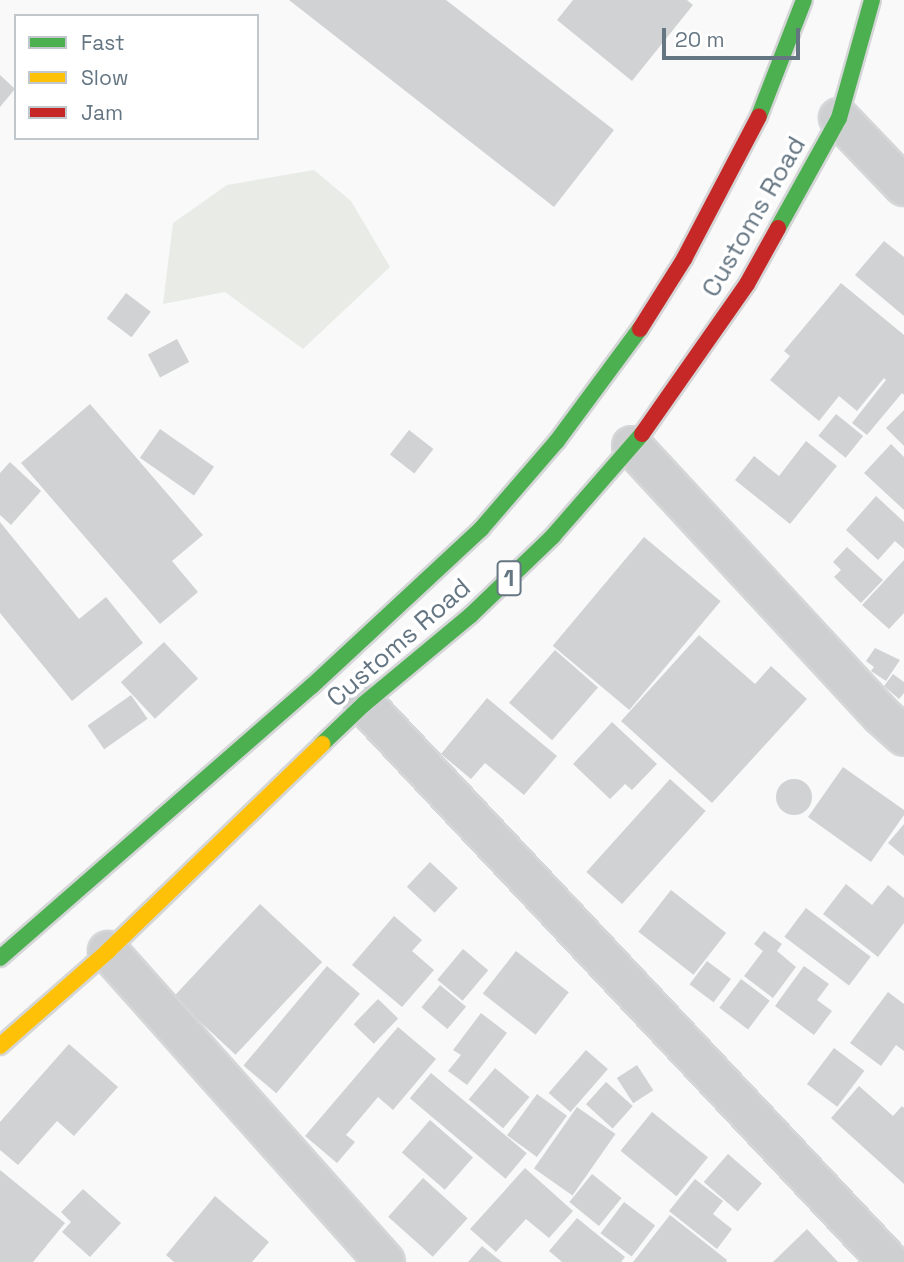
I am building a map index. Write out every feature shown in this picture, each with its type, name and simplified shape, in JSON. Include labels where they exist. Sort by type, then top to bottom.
[{"type":"main road","name":"Customs Road","points":[[0,958],[372,631],[481,529],[557,441],[625,353],[684,259],[753,130],[804,0]]},
{"type":"main road","name":"Customs Road","points":[[0,1046],[108,951],[363,704],[471,615],[544,545],[632,446],[747,284],[839,118],[872,0]]},
{"type":"street","points":[[839,118],[904,186]]},
{"type":"street","points":[[632,446],[881,715],[904,736]]},
{"type":"street","points":[[363,704],[888,1262],[904,1245]]},
{"type":"street","points":[[108,951],[385,1262]]},
{"type":"shaded area","points":[[314,170],[351,201],[390,267],[303,349],[225,292],[163,304],[173,223],[227,185]]},
{"type":"building","points":[[289,0],[446,0],[614,130],[554,207]]},
{"type":"building","points":[[573,0],[687,0],[693,5],[632,81],[557,20]]},
{"type":"building","points":[[0,75],[14,90],[0,107]]},
{"type":"building","points":[[884,241],[904,257],[904,316],[855,275]]},
{"type":"building","points":[[841,283],[904,335],[904,395],[902,393],[867,435],[852,423],[886,380],[884,378],[857,411],[839,396],[819,421],[770,380],[790,356],[784,351]]},
{"type":"building","points":[[126,293],[151,312],[131,337],[107,319]]},
{"type":"building","points":[[177,339],[189,362],[160,377],[148,354]]},
{"type":"building","points":[[90,404],[203,535],[172,561],[198,592],[160,624],[21,463]]},
{"type":"building","points":[[904,410],[904,446],[886,428]]},
{"type":"building","points":[[836,414],[863,436],[846,458],[818,436]]},
{"type":"building","points":[[160,429],[214,467],[194,496],[140,458]]},
{"type":"building","points":[[409,430],[433,449],[414,474],[390,454]]},
{"type":"building","points":[[806,441],[837,466],[790,524],[735,480],[754,456],[779,476]]},
{"type":"building","points":[[891,444],[904,457],[904,510],[864,473]]},
{"type":"building","points":[[10,462],[41,491],[11,525],[0,515],[0,473]]},
{"type":"building","points":[[876,496],[904,522],[904,549],[895,541],[878,560],[846,530]]},
{"type":"building","points":[[0,522],[79,619],[106,597],[143,643],[72,701],[0,613]]},
{"type":"building","points":[[644,537],[721,601],[629,710],[553,646]]},
{"type":"building","points":[[847,547],[883,580],[861,603],[834,577],[841,570],[833,562]]},
{"type":"building","points":[[904,560],[904,613],[889,629],[862,605]]},
{"type":"building","points":[[699,635],[755,684],[771,666],[807,699],[712,803],[621,721]]},
{"type":"building","points":[[164,642],[198,679],[155,719],[121,682]]},
{"type":"building","points":[[875,648],[900,660],[886,681],[871,671],[874,667],[866,661]]},
{"type":"building","points":[[555,650],[598,687],[552,740],[509,703]]},
{"type":"building","points":[[893,674],[904,682],[904,693],[899,699],[884,686]]},
{"type":"building","points":[[131,695],[148,719],[104,749],[88,725]]},
{"type":"building","points":[[487,698],[557,756],[524,795],[485,763],[471,779],[441,754]]},
{"type":"building","points":[[612,722],[657,764],[632,790],[625,784],[610,799],[573,764]]},
{"type":"building","points":[[843,767],[904,810],[904,815],[871,862],[808,817]]},
{"type":"building","points":[[670,779],[706,811],[622,904],[586,872]]},
{"type":"building","points":[[794,779],[807,784],[812,797],[807,810],[794,815],[781,810],[776,797],[781,784]]},
{"type":"building","points":[[904,824],[904,856],[888,843]]},
{"type":"building","points":[[430,862],[458,888],[435,913],[407,887]]},
{"type":"building","points":[[846,884],[872,905],[888,885],[904,898],[904,923],[878,957],[823,914]]},
{"type":"building","points":[[671,890],[726,933],[694,975],[638,932]]},
{"type":"building","points":[[260,904],[322,962],[236,1055],[173,997]]},
{"type":"building","points":[[806,908],[871,957],[849,985],[784,937]]},
{"type":"building","points":[[394,916],[422,940],[412,951],[434,970],[402,1007],[352,965]]},
{"type":"building","points":[[764,931],[782,944],[777,951],[796,967],[773,998],[744,976],[763,951],[754,944]]},
{"type":"building","points":[[463,949],[488,970],[463,1001],[437,980]]},
{"type":"building","points":[[516,951],[569,992],[536,1035],[483,994]]},
{"type":"building","points":[[707,961],[731,979],[714,1002],[690,984]]},
{"type":"building","points":[[327,966],[360,994],[276,1093],[243,1066]]},
{"type":"building","points":[[804,966],[829,984],[817,1000],[832,1011],[814,1035],[775,1006]]},
{"type":"building","points":[[741,979],[770,1001],[748,1029],[719,1008]]},
{"type":"building","points":[[440,985],[466,1007],[447,1029],[421,1007]]},
{"type":"building","points":[[888,992],[904,1004],[904,1051],[896,1045],[881,1066],[850,1043]]},
{"type":"building","points":[[378,999],[398,1018],[374,1044],[354,1024]]},
{"type":"building","points":[[481,1013],[507,1033],[467,1085],[448,1071],[461,1055],[453,1050]]},
{"type":"building","points":[[398,1027],[436,1059],[393,1110],[378,1097],[346,1135],[355,1142],[337,1163],[305,1136]]},
{"type":"building","points":[[69,1044],[118,1087],[74,1136],[57,1121],[18,1165],[0,1150],[0,1122]]},
{"type":"building","points":[[834,1048],[864,1071],[837,1107],[807,1084]]},
{"type":"building","points":[[586,1050],[608,1069],[570,1112],[549,1093]]},
{"type":"building","points":[[637,1065],[653,1090],[633,1103],[617,1078]]},
{"type":"building","points":[[495,1068],[529,1097],[503,1128],[469,1099]]},
{"type":"building","points":[[431,1073],[527,1153],[506,1179],[410,1098]]},
{"type":"building","points":[[606,1082],[633,1106],[613,1128],[586,1104]]},
{"type":"building","points":[[859,1086],[893,1116],[902,1106],[904,1108],[904,1184],[831,1118]]},
{"type":"building","points":[[537,1094],[567,1116],[537,1157],[507,1135]]},
{"type":"building","points":[[577,1107],[616,1134],[572,1195],[534,1168]]},
{"type":"building","points":[[652,1112],[708,1157],[676,1196],[621,1151]]},
{"type":"building","points":[[430,1120],[473,1157],[445,1190],[402,1152]]},
{"type":"building","points":[[728,1154],[762,1184],[738,1211],[704,1182]]},
{"type":"building","points":[[525,1168],[573,1211],[549,1238],[526,1219],[496,1252],[470,1229]]},
{"type":"building","points":[[0,1170],[65,1223],[33,1262],[0,1262]]},
{"type":"building","points":[[592,1174],[622,1198],[599,1226],[569,1202]]},
{"type":"building","points":[[423,1178],[468,1218],[433,1257],[388,1217]]},
{"type":"building","points":[[695,1179],[723,1201],[713,1214],[732,1229],[717,1249],[669,1211]]},
{"type":"building","points":[[83,1189],[121,1223],[90,1257],[62,1232],[71,1222],[61,1212]]},
{"type":"building","points":[[215,1196],[269,1242],[252,1262],[174,1262],[166,1255]]},
{"type":"building","points":[[624,1202],[655,1225],[632,1257],[601,1233]]},
{"type":"building","points":[[670,1215],[727,1260],[726,1262],[633,1262]]},
{"type":"building","points":[[577,1218],[625,1257],[621,1262],[562,1262],[549,1251]]},
{"type":"building","points":[[807,1229],[838,1262],[773,1262]]},
{"type":"building","points":[[482,1246],[502,1262],[468,1262]]},
{"type":"traffic: fast","points":[[759,116],[804,0]]},
{"type":"traffic: fast","points":[[778,228],[839,118],[872,0]]},
{"type":"traffic: fast","points":[[0,958],[312,686],[481,529],[557,441],[640,329]]},
{"type":"traffic: fast","points":[[322,744],[364,704],[471,615],[553,536],[642,434]]},
{"type":"traffic: slow","points":[[0,1046],[108,951],[322,744]]},
{"type":"traffic: jam","points":[[640,329],[684,259],[759,116]]},
{"type":"traffic: jam","points":[[642,434],[747,284],[778,228]]}]
